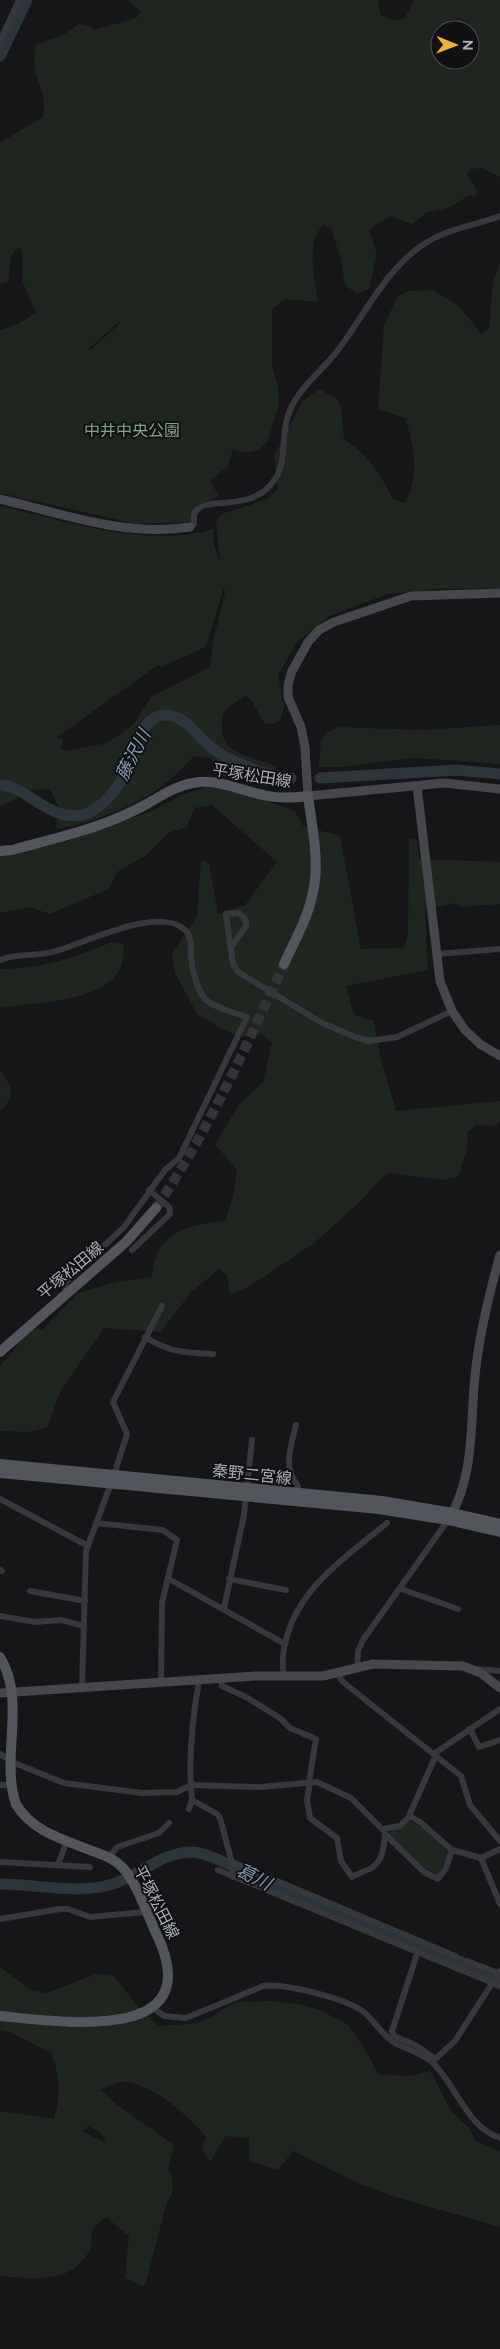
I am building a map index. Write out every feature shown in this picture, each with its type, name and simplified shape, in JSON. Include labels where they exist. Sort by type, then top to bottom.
[{"type":"main road","name":"平塚松田線","points":[[0,851],[58,837],[114,819],[132,812],[172,789],[193,783],[211,782],[228,785],[264,796],[287,798],[308,796],[315,855],[314,890],[307,915],[284,964]]},
{"type":"main road","name":"平塚松田線","points":[[0,1352],[126,1242],[156,1208]]},
{"type":"main road","name":"秦野二宮線","points":[[0,1464],[113,1479],[246,1492],[378,1509],[451,1516],[500,1532]]},
{"type":"main road","name":"秦野二宮線","points":[[0,1473],[113,1479]]},
{"type":"main road","name":"秦野二宮線","points":[[246,1492],[298,1493],[382,1501],[451,1516],[500,1524]]},
{"type":"main road","name":"平塚松田線","points":[[0,1657],[6,1668],[11,1692],[3,1756],[5,1785],[25,1816],[48,1835],[67,1840],[109,1858],[125,1870],[164,1948],[169,1969],[167,1988],[152,2006],[137,2017],[110,2021],[54,2021],[0,2016]]},
{"type":"street","points":[[0,41],[19,0]]},
{"type":"street","points":[[0,499],[122,528],[154,531],[190,527],[194,524],[198,508],[205,505],[227,504],[253,498],[272,483],[280,467],[284,428],[291,407],[301,391],[334,355],[392,274],[407,257],[448,231],[500,216]]},
{"type":"street","points":[[500,593],[411,596],[334,622],[319,630],[308,642],[291,673],[288,686],[288,697],[301,727],[305,747],[308,796],[444,783],[500,788]]},
{"type":"street","points":[[416,786],[440,981],[452,1011],[470,1034],[500,1056]]},
{"type":"street","points":[[231,948],[246,926],[244,916],[239,913],[226,914],[233,964],[245,977],[291,1002],[322,1023],[369,1041],[398,1037],[452,1011]]},
{"type":"street","points":[[0,960],[12,956],[55,952],[87,938],[137,924],[175,923],[187,931],[190,940],[191,968],[205,998],[228,1011],[247,1018],[179,1158],[164,1170],[124,1227],[64,1284],[68,1292]]},
{"type":"street","points":[[436,954],[500,949]]},
{"type":"street","points":[[132,1250],[170,1214],[169,1207],[149,1190]]},
{"type":"street","points":[[357,1668],[358,1651],[363,1640],[451,1516],[467,1471],[472,1445],[475,1376],[491,1287],[500,1255]]},
{"type":"street","points":[[82,1688],[88,1546],[113,1479],[126,1434],[113,1402],[162,1306]]},
{"type":"street","points":[[145,1337],[164,1349],[213,1354]]},
{"type":"street","points":[[296,1426],[288,1462],[293,1480],[298,1486],[298,1493]]},
{"type":"street","points":[[224,1608],[244,1515],[252,1440]]},
{"type":"street","points":[[0,1500],[88,1546]]},
{"type":"street","points":[[96,1523],[163,1530],[177,1540],[162,1603],[161,1683]]},
{"type":"street","points":[[283,1675],[284,1644],[298,1608],[320,1578],[387,1523]]},
{"type":"street","points":[[169,1579],[224,1608],[284,1644]]},
{"type":"street","points":[[229,1579],[286,1590]]},
{"type":"street","points":[[401,1589],[458,1609]]},
{"type":"street","points":[[30,1590],[85,1601]]},
{"type":"street","points":[[0,1616],[35,1622],[61,1620],[84,1626]]},
{"type":"street","points":[[0,1693],[283,1675],[323,1676],[373,1664],[463,1666],[500,1671]]},
{"type":"street","points":[[471,1668],[500,1688]]},
{"type":"street","points":[[337,1673],[348,1686],[461,1776],[470,1805],[500,1841]]},
{"type":"street","points":[[221,1679],[222,1686],[271,1713],[290,1728],[316,1739],[307,1800],[310,1818],[337,1838],[341,1861],[352,1877],[362,1870],[372,1868],[384,1853],[385,1832]]},
{"type":"street","points":[[189,1809],[192,1800],[193,1716],[199,1681]]},
{"type":"street","points":[[385,1832],[404,1824],[435,1754],[500,1709]]},
{"type":"street","points":[[470,1729],[479,1747],[500,1740]]},
{"type":"street","points":[[3,1756],[40,1774],[83,1787],[142,1793],[169,1793],[191,1786],[260,1787],[317,1782],[351,1798],[424,1872],[438,1879],[446,1868],[452,1850]]},
{"type":"street","points":[[192,1800],[219,1815],[232,1863],[233,1876]]},
{"type":"street","points":[[409,1816],[420,1822],[452,1850],[481,1858],[500,1849]]},
{"type":"street","points":[[109,1858],[117,1847],[159,1833],[169,1823]]},
{"type":"street","points":[[58,1865],[67,1840]]},
{"type":"street","points":[[481,1858],[500,1904]]},
{"type":"street","points":[[0,1862],[90,1867]]},
{"type":"street","points":[[232,1863],[455,1956]]},
{"type":"street","points":[[218,1870],[500,1986]]},
{"type":"street","points":[[0,1919],[60,1909],[68,1909],[90,1917],[146,1912]]},
{"type":"street","points":[[372,1933],[377,1922]]},
{"type":"street","points":[[418,1952],[392,2031],[394,2036],[417,2046],[433,2060],[482,2128],[500,2138]]},
{"type":"street","points":[[433,2060],[455,2041],[499,1972],[467,1961]]},
{"type":"street","points":[[152,2006],[164,2016],[186,2018],[263,1986],[282,1985],[357,2008],[388,2038],[433,2060]]},
{"type":"green space","name":"中井中央公園","points":[[126,0],[378,0],[381,16],[395,20],[405,18],[414,0],[500,0],[500,177],[482,168],[470,169],[467,175],[475,186],[477,195],[468,196],[450,207],[426,213],[412,224],[390,216],[369,230],[377,254],[369,289],[357,294],[345,285],[341,260],[331,228],[323,225],[317,233],[313,252],[318,302],[285,299],[272,309],[272,365],[278,387],[279,404],[268,441],[258,450],[245,453],[233,449],[228,466],[210,481],[219,496],[197,505],[190,522],[136,524],[0,493],[0,330],[18,324],[36,312],[23,283],[22,250],[17,247],[11,256],[8,282],[0,284],[0,143],[43,117],[44,101],[34,61],[36,45],[66,33],[79,24],[89,26],[94,30],[136,18],[141,11]],"holes":[[[119,322],[121,322],[92,349],[87,350]]]},
{"type":"green space","points":[[500,262],[500,588],[437,589],[388,594],[329,616],[297,642],[278,676],[284,707],[280,721],[273,724],[264,723],[252,701],[246,695],[224,711],[222,726],[223,737],[227,745],[243,755],[276,767],[279,785],[268,787],[221,775],[210,758],[194,756],[170,780],[144,798],[115,812],[76,825],[56,828],[58,806],[50,789],[31,790],[0,807],[0,506],[106,531],[133,534],[160,536],[214,529],[213,541],[220,563],[216,522],[222,514],[265,500],[278,489],[274,456],[302,402],[319,389],[337,399],[341,407],[344,439],[353,445],[373,465],[393,499],[405,503],[413,482],[414,461],[405,418],[378,409],[384,326],[397,297],[408,291],[433,290],[460,307],[481,334],[489,328],[493,282]],"holes":[[[224,587],[225,593],[213,641],[210,667],[151,697],[133,725],[107,743],[66,751],[61,749],[63,740],[57,737],[158,665],[161,667],[206,647]]]},
{"type":"green space","points":[[500,725],[500,764],[414,758],[341,767],[319,767],[321,741],[326,733],[340,727],[423,730]]},
{"type":"green space","points":[[212,785],[294,810],[303,826],[340,836],[361,949],[404,948],[408,934],[409,838],[417,840],[419,859],[500,862],[500,904],[460,907],[457,903],[425,910],[428,970],[346,986],[354,1015],[374,1021],[380,1055],[396,1111],[500,1101],[500,1120],[495,1126],[476,1125],[468,1132],[467,1150],[458,1177],[442,1180],[390,1173],[381,1178],[361,1201],[313,1244],[250,1286],[230,1295],[227,1275],[219,1269],[191,1292],[161,1332],[104,1328],[60,1392],[47,1428],[28,1432],[0,1431],[0,1366],[31,1329],[43,1329],[78,1293],[116,1282],[152,1277],[154,1262],[159,1250],[175,1234],[198,1225],[225,1221],[233,1196],[237,1171],[215,1144],[239,1105],[263,1082],[272,1043],[262,1034],[244,1037],[228,1032],[197,1014],[175,973],[172,954],[197,916],[201,860],[209,863],[218,914],[245,905],[277,862],[212,805],[194,808],[187,827],[168,833],[145,856],[117,872],[109,889],[49,914],[31,907],[0,913],[0,856],[64,842],[154,810],[181,795]]},
{"type":"green space","points":[[111,942],[123,944],[122,964],[113,978],[98,989],[80,996],[0,1008],[0,969],[29,967],[57,962]]},
{"type":"green space","points":[[0,1069],[10,1086],[11,1095],[0,1112]]},
{"type":"green space","points":[[409,1820],[427,1831],[447,1850],[449,1854],[438,1875],[426,1869],[389,1835],[390,1831],[405,1826]]},
{"type":"green space","points":[[0,1967],[31,1990],[47,1993],[96,1974],[114,1976],[134,2002],[159,2026],[200,2023],[236,2002],[271,2001],[318,2009],[347,2024],[368,2054],[378,2074],[410,2076],[429,2071],[451,2111],[470,2129],[475,2141],[500,2152],[500,2227],[389,2195],[360,2184],[293,2151],[278,2170],[249,2161],[249,2138],[226,2136],[210,2162],[202,2148],[206,2137],[179,2110],[146,2088],[120,2082],[101,2090],[116,2104],[174,2145],[168,2169],[172,2177],[172,2190],[167,2202],[146,2282],[142,2286],[125,2278],[129,2236],[106,2217],[92,2230],[91,2249],[75,2268],[49,2277],[0,2276],[0,2111],[54,2119],[58,2102],[58,2086],[56,2069],[51,2053],[10,2032],[0,2030]],"holes":[[[88,2126],[101,2133],[106,2143],[82,2131]]]},
{"type":"waterway","points":[[0,56],[27,0]]},
{"type":"waterway","name":"藤沢川","points":[[0,785],[20,791],[58,813],[81,815],[89,812],[104,802],[122,780],[145,727],[157,717],[165,715],[173,716],[186,723],[216,751],[233,760],[252,769],[291,778]]},
{"type":"waterway","name":"藤沢川","points":[[320,778],[457,770],[500,774]]},
{"type":"waterway","name":"葛川","points":[[0,1884],[71,1889],[100,1887],[123,1880],[171,1856],[193,1852],[226,1863],[276,1889],[422,1945],[500,1981]]},
{"type":"tunnel","points":[[156,1208],[193,1149],[209,1119],[241,1058],[284,964]]}]
